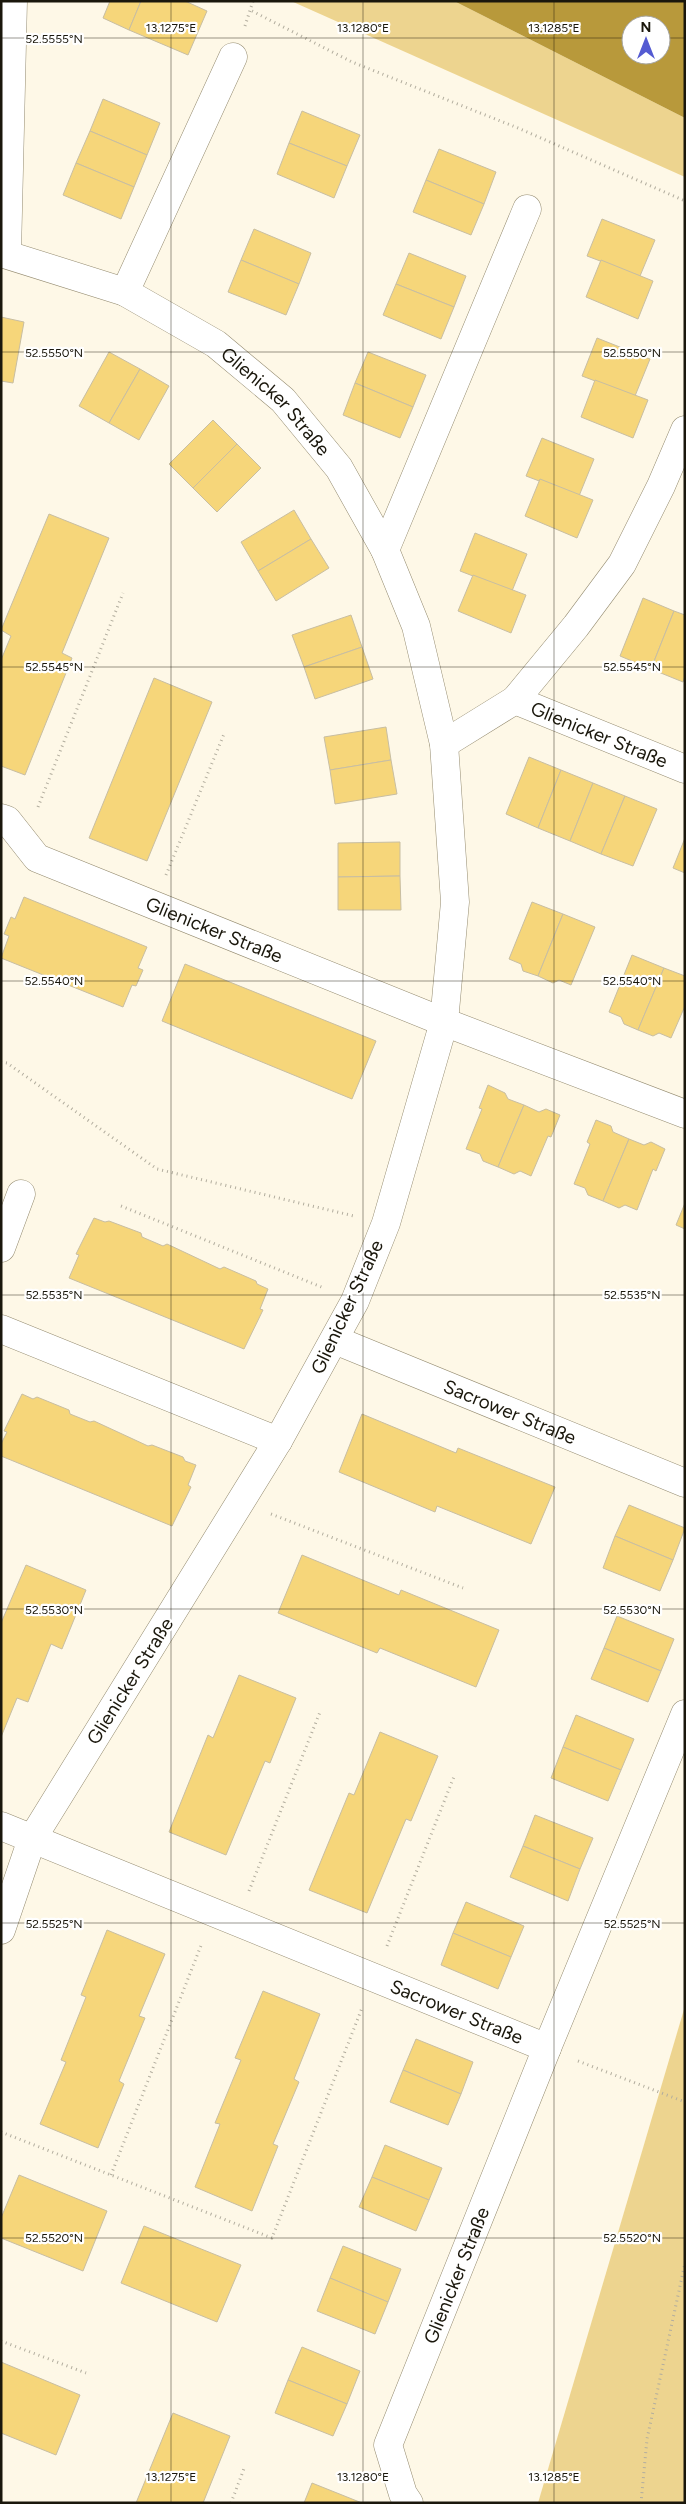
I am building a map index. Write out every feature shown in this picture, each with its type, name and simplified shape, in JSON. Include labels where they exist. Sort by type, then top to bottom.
[{"type":"street","name":"Glienicker Straße","points":[[1,1930],[32,1838],[278,1441],[355,1301],[386,1223],[444,1022],[455,902],[444,744],[416,626],[385,550],[339,468],[283,400],[216,344],[125,292],[4,253],[13,1]]},
{"type":"street","points":[[125,292],[233,56]]},
{"type":"street","points":[[385,550],[527,209]]},
{"type":"street","name":"Glienicker Straße","points":[[444,744],[515,700],[576,626],[622,564],[662,486],[685,430]]},
{"type":"street","name":"Glienicker Straße","points":[[515,700],[685,769]]},
{"type":"street","name":"Glienicker Straße","points":[[1,818],[7,820],[37,858],[444,1022],[685,1114]]},
{"type":"street","points":[[1,1248],[22,1194]]},
{"type":"street","points":[[1,1329],[278,1441]]},
{"type":"street","name":"Sacrower Straße","points":[[335,1340],[685,1484]]},
{"type":"street","name":"Sacrower Straße","points":[[1,1826],[547,2048],[685,1714]]},
{"type":"street","name":"Glienicker Straße","points":[[409,2503],[403,2494],[388,2445],[547,2048]]},
{"type":"path","points":[[252,11],[352,62],[518,128],[685,200]]},
{"type":"path","points":[[24,843],[123,592]]},
{"type":"path","points":[[154,905],[224,734]]},
{"type":"path","points":[[1,1062],[7,1063],[157,1169],[386,1223]]},
{"type":"path","points":[[121,1206],[355,1301]]},
{"type":"path","points":[[240,1502],[463,1588]]},
{"type":"path","points":[[111,2175],[225,1917],[320,1712]]},
{"type":"path","points":[[1,2132],[272,2238],[455,1774]]},
{"type":"path","points":[[547,2048],[685,2102]]},
{"type":"path","points":[[641,2503],[647,2439],[685,2264]]},
{"type":"path","points":[[1,2341],[86,2373]]},
{"type":"path","points":[[231,2503],[245,2466]]},
{"type":"shaded area","points":[[291,1],[454,1],[685,118],[685,177]]},
{"type":"shaded area","points":[[454,1],[685,1],[685,118]]},
{"type":"shaded area","points":[[685,2006],[685,2503],[538,2503]]},
{"type":"building","points":[[110,1],[141,1],[129,30],[103,18]]},
{"type":"building","points":[[141,1],[185,1],[207,11],[188,55],[129,30]]},
{"type":"building","points":[[103,99],[160,123],[147,155],[90,131]]},
{"type":"building","points":[[302,111],[360,135],[347,166],[289,143]]},
{"type":"building","points":[[90,131],[147,155],[134,187],[76,163]]},
{"type":"building","points":[[289,143],[347,166],[334,198],[277,174]]},
{"type":"building","points":[[439,149],[496,172],[484,204],[426,180]]},
{"type":"building","points":[[76,163],[134,187],[121,219],[63,195]]},
{"type":"building","points":[[426,180],[484,204],[471,235],[413,212]]},
{"type":"building","points":[[602,219],[655,240],[640,276],[587,256]]},
{"type":"building","points":[[254,229],[311,253],[299,284],[241,260]]},
{"type":"building","points":[[409,253],[466,276],[454,307],[396,284]]},
{"type":"building","points":[[241,260],[299,284],[286,315],[228,292]]},
{"type":"building","points":[[601,260],[653,281],[638,319],[586,297]]},
{"type":"building","points":[[396,284],[454,307],[441,339],[383,315]]},
{"type":"building","points":[[1,317],[24,322],[13,383],[1,381]]},
{"type":"building","points":[[597,338],[650,359],[635,396],[582,376]]},
{"type":"building","points":[[109,352],[140,369],[109,423],[79,406]]},
{"type":"building","points":[[368,352],[426,375],[413,407],[355,383]]},
{"type":"building","points":[[140,369],[169,386],[139,440],[109,423]]},
{"type":"building","points":[[595,380],[648,400],[633,438],[581,417]]},
{"type":"building","points":[[355,383],[413,407],[400,438],[343,415]]},
{"type":"building","points":[[213,420],[237,444],[193,488],[169,464]]},
{"type":"building","points":[[542,438],[594,459],[579,496],[526,476]]},
{"type":"building","points":[[237,444],[261,468],[217,512],[193,488]]},
{"type":"building","points":[[540,479],[593,500],[577,538],[525,516]]},
{"type":"building","points":[[294,510],[311,539],[258,571],[241,542]]},
{"type":"building","points":[[49,514],[109,538],[62,653],[72,658],[25,775],[1,766],[1,660],[11,636],[1,630]]},
{"type":"building","points":[[475,533],[527,554],[512,591],[460,571]]},
{"type":"building","points":[[311,539],[329,568],[276,601],[258,571]]},
{"type":"building","points":[[473,575],[526,595],[511,633],[458,611]]},
{"type":"building","points":[[643,598],[674,611],[651,669],[620,656]]},
{"type":"building","points":[[674,611],[685,615],[685,676],[683,682],[651,669]]},
{"type":"building","points":[[351,615],[362,647],[304,667],[292,635]]},
{"type":"building","points":[[362,647],[373,679],[315,699],[304,667]]},
{"type":"building","points":[[154,678],[212,702],[147,861],[89,838]]},
{"type":"building","points":[[386,727],[391,760],[330,770],[324,737]]},
{"type":"building","points":[[529,757],[561,770],[538,828],[506,814]]},
{"type":"building","points":[[391,760],[397,794],[335,804],[330,770]]},
{"type":"building","points":[[561,770],[593,783],[570,841],[538,828]]},
{"type":"building","points":[[593,783],[625,796],[601,854],[570,841]]},
{"type":"building","points":[[625,796],[657,809],[633,866],[601,854]]},
{"type":"building","points":[[685,838],[685,873],[673,868]]},
{"type":"building","points":[[400,842],[400,876],[338,877],[338,843]]},
{"type":"building","points":[[400,876],[401,910],[338,910],[338,877]]},
{"type":"building","points":[[24,897],[147,947],[138,968],[143,970],[136,986],[132,985],[123,1007],[1,958],[9,936],[4,934],[11,917],[15,919]]},
{"type":"building","points":[[532,902],[563,914],[538,976],[523,971],[521,964],[509,959]]},
{"type":"building","points":[[563,914],[595,927],[571,985],[559,980],[553,983],[538,976]]},
{"type":"building","points":[[632,955],[664,968],[638,1030],[624,1024],[621,1017],[609,1012]]},
{"type":"building","points":[[185,964],[376,1041],[352,1099],[162,1021]]},
{"type":"building","points":[[664,968],[685,976],[685,1006],[671,1038],[659,1033],[653,1036],[638,1030]]},
{"type":"building","points":[[488,1085],[505,1093],[508,1099],[524,1105],[498,1167],[483,1161],[480,1154],[466,1149],[482,1109],[479,1108]]},
{"type":"building","points":[[524,1105],[539,1112],[546,1109],[560,1115],[551,1137],[548,1136],[531,1176],[520,1171],[514,1174],[498,1167]]},
{"type":"building","points":[[596,1120],[611,1126],[613,1132],[629,1139],[603,1201],[588,1195],[585,1188],[574,1184],[590,1144],[587,1142]]},
{"type":"building","points":[[629,1139],[644,1145],[651,1142],[665,1149],[656,1171],[653,1169],[637,1210],[625,1205],[619,1208],[603,1201]]},
{"type":"building","points":[[685,1203],[685,1229],[676,1225]]},
{"type":"building","points":[[94,1218],[105,1222],[109,1221],[141,1233],[142,1237],[163,1246],[167,1244],[220,1269],[224,1267],[256,1281],[257,1284],[268,1289],[260,1309],[263,1310],[244,1349],[69,1278],[79,1255],[76,1254]]},
{"type":"building","points":[[22,1394],[33,1399],[37,1397],[69,1410],[70,1414],[90,1422],[94,1421],[148,1446],[152,1445],[183,1457],[185,1461],[196,1465],[188,1485],[191,1487],[172,1526],[1,1456],[1,1444],[7,1432],[4,1431]]},
{"type":"building","points":[[362,1414],[456,1453],[458,1448],[555,1487],[531,1544],[437,1506],[435,1512],[339,1472]]},
{"type":"building","points":[[629,1505],[685,1528],[673,1560],[615,1536]]},
{"type":"building","points":[[615,1536],[673,1560],[660,1591],[603,1568]]},
{"type":"building","points":[[302,1555],[399,1595],[401,1590],[499,1630],[476,1687],[380,1648],[377,1653],[278,1613]]},
{"type":"building","points":[[26,1565],[86,1590],[62,1649],[51,1644],[28,1702],[17,1698],[1,1737],[1,1623]]},
{"type":"building","points":[[617,1616],[674,1639],[661,1671],[604,1648]]},
{"type":"building","points":[[604,1648],[661,1671],[648,1702],[591,1679]]},
{"type":"building","points":[[239,1675],[296,1698],[270,1763],[265,1761],[226,1855],[169,1832],[208,1735],[213,1738]]},
{"type":"building","points":[[576,1715],[634,1739],[621,1770],[563,1747]]},
{"type":"building","points":[[380,1732],[438,1756],[411,1821],[406,1819],[367,1913],[309,1890],[349,1793],[354,1795]]},
{"type":"building","points":[[563,1747],[621,1770],[608,1801],[551,1778]]},
{"type":"building","points":[[535,1815],[593,1838],[580,1869],[523,1846]]},
{"type":"building","points":[[523,1846],[580,1869],[568,1901],[510,1877]]},
{"type":"building","points":[[466,1902],[524,1926],[511,1957],[453,1933]]},
{"type":"building","points":[[107,1930],[165,1954],[139,2016],[145,2018],[119,2081],[124,2084],[98,2148],[40,2124],[66,2062],[61,2060],[86,1997],[81,1995]]},
{"type":"building","points":[[453,1933],[511,1957],[498,1989],[441,1965]]},
{"type":"building","points":[[263,1991],[320,2014],[294,2079],[299,2082],[273,2144],[278,2146],[252,2211],[195,2187],[220,2124],[215,2123],[241,2060],[235,2058]]},
{"type":"building","points":[[416,2039],[473,2062],[461,2094],[403,2070]]},
{"type":"building","points":[[403,2070],[461,2094],[448,2125],[390,2102]]},
{"type":"building","points":[[385,2145],[442,2168],[429,2200],[372,2177]]},
{"type":"building","points":[[19,2175],[107,2211],[83,2271],[1,2238],[1,2218]]},
{"type":"building","points":[[372,2177],[429,2200],[416,2231],[359,2207]]},
{"type":"building","points":[[144,2226],[241,2265],[217,2322],[121,2283]]},
{"type":"building","points":[[343,2246],[401,2269],[388,2302],[330,2278]]},
{"type":"building","points":[[330,2278],[388,2302],[375,2334],[317,2311]]},
{"type":"building","points":[[302,2347],[360,2371],[347,2404],[288,2380]]},
{"type":"building","points":[[1,2362],[80,2395],[56,2455],[1,2433]]},
{"type":"building","points":[[288,2380],[347,2404],[333,2436],[275,2413]]},
{"type":"building","points":[[173,2413],[230,2436],[203,2503],[136,2503]]},
{"type":"building","points":[[312,2483],[362,2503],[304,2503]]}]
